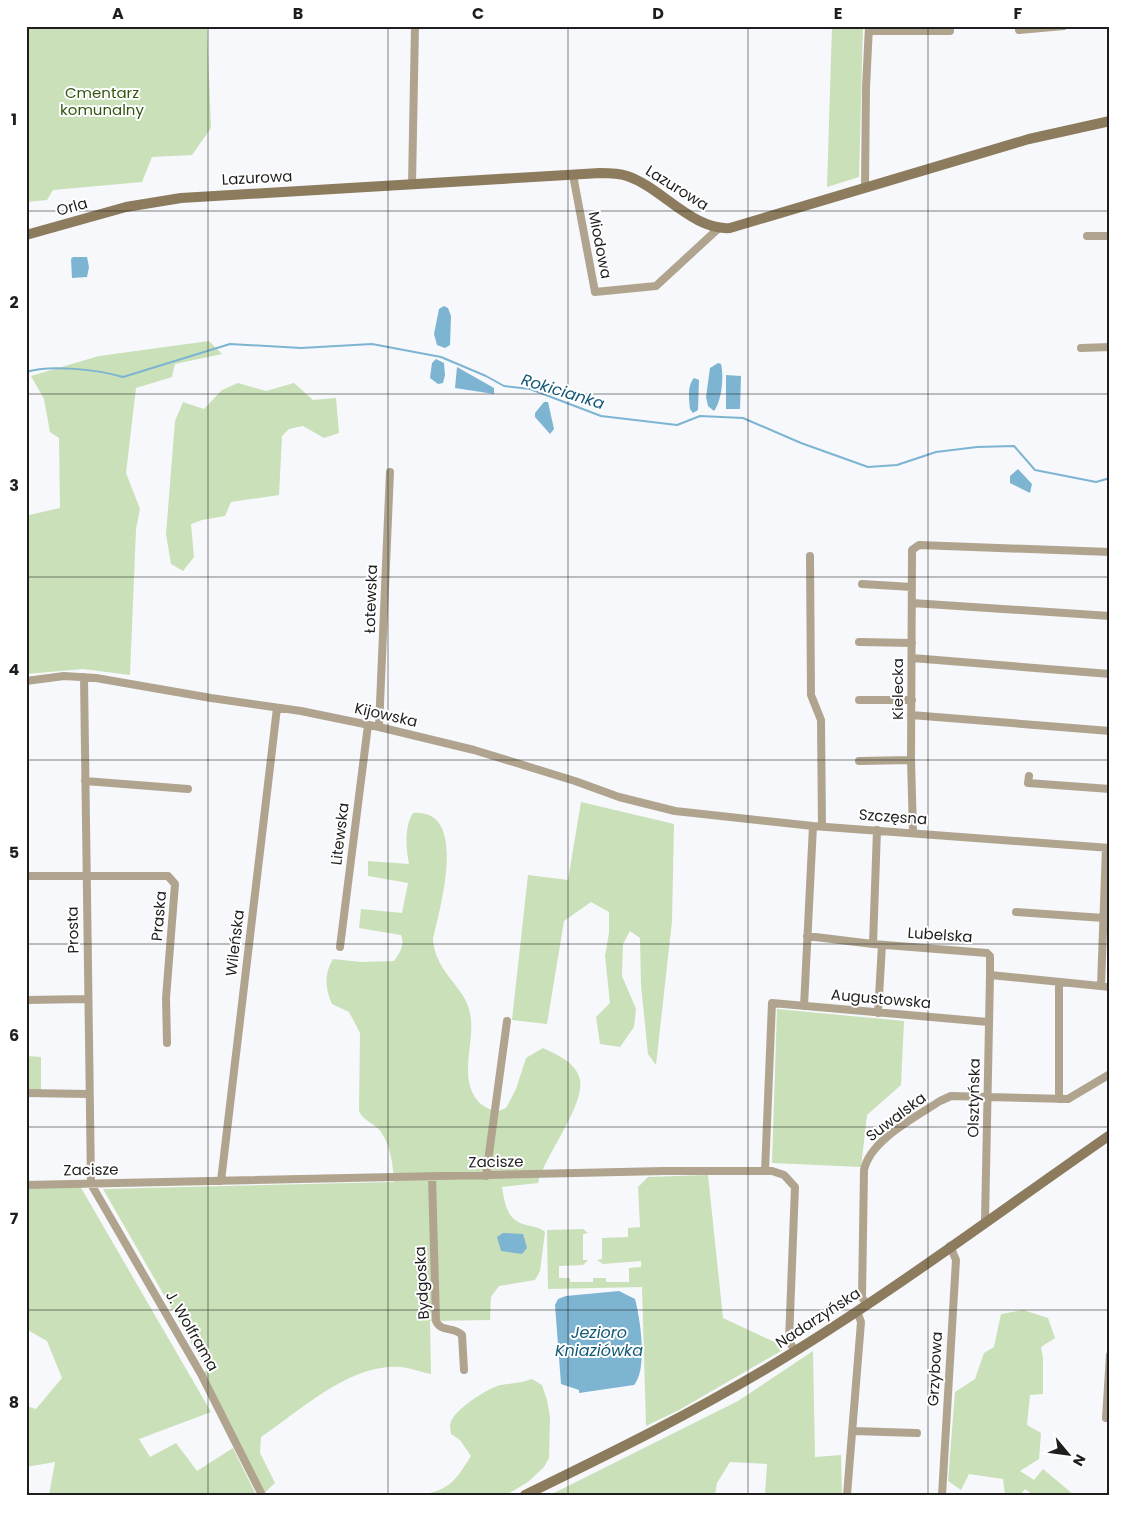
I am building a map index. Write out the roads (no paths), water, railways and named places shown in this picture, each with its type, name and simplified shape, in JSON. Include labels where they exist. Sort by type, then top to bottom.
[{"type":"street","points":[[412,184],[415,26]]},
{"type":"street","points":[[1019,30],[1064,26]]},
{"type":"street","points":[[865,187],[866,88],[869,29],[950,31]]},
{"type":"street","name":"Lazurowa","points":[[126,207],[181,198],[614,173],[626,176],[647,186],[696,219],[720,227],[738,226],[1029,139],[1110,121]]},
{"type":"street","name":"Miodowa","points":[[572,175],[595,292],[656,286],[720,227]]},
{"type":"street","name":"Orla","points":[[26,235],[126,207]]},
{"type":"street","points":[[1087,236],[1110,236]]},
{"type":"street","points":[[1081,348],[1110,347]]},
{"type":"street","name":"Łotewska","points":[[379,727],[390,472]]},
{"type":"street","name":"Kielecka","points":[[913,832],[911,760],[912,550],[915,546],[1110,552]]},
{"type":"street","points":[[810,556],[811,695],[821,720],[822,826]]},
{"type":"street","points":[[862,584],[912,587]]},
{"type":"street","points":[[912,602],[1110,616]]},
{"type":"street","points":[[858,642],[912,643]]},
{"type":"street","points":[[912,658],[1110,674]]},
{"type":"street","name":"Kijowska","points":[[26,681],[64,676],[84,677],[277,708],[379,727],[486,754],[574,780],[620,798],[676,811]]},
{"type":"street","name":"Prosta","points":[[84,677],[91,1184]]},
{"type":"street","points":[[859,700],[912,700]]},
{"type":"street","name":"Wileńska","points":[[221,1181],[277,708]]},
{"type":"street","points":[[912,715],[1110,730]]},
{"type":"street","name":"Litewska","points":[[340,947],[368,725]]},
{"type":"street","points":[[859,761],[911,760]]},
{"type":"street","points":[[1029,776],[1028,783],[1110,789]]},
{"type":"street","points":[[86,781],[188,789]]},
{"type":"street","name":"Szczęsna","points":[[676,811],[813,826],[1108,848]]},
{"type":"street","points":[[804,1006],[813,826]]},
{"type":"street","points":[[873,944],[877,830]]},
{"type":"street","points":[[1101,986],[1108,848]]},
{"type":"street","name":"Praska","points":[[26,876],[168,876],[175,884],[166,998],[167,1043]]},
{"type":"street","points":[[1016,912],[1104,918]]},
{"type":"street","name":"Lubelska","points":[[807,936],[882,945],[987,953],[990,956],[990,975]]},
{"type":"street","points":[[878,1013],[882,945]]},
{"type":"street","points":[[990,975],[1110,987]]},
{"type":"street","name":"Olsztyńska","points":[[985,1221],[990,975]]},
{"type":"street","points":[[1059,982],[1059,1099],[1072,1097],[1110,1074]]},
{"type":"street","points":[[26,1000],[88,999]]},
{"type":"street","name":"Augustowska","points":[[765,1170],[772,1003],[988,1022]]},
{"type":"street","points":[[486,1176],[507,1021]]},
{"type":"street","points":[[26,1093],[89,1094]]},
{"type":"street","name":"Suwalska","points":[[866,1304],[862,1297],[864,1170],[871,1152],[881,1142],[945,1098],[957,1095],[1059,1099]]},
{"type":"street","name":"Nadarzyńska","points":[[525,1495],[663,1427],[794,1352],[857,1311],[1110,1135]]},
{"type":"street","name":"Zacisze","points":[[26,1185],[765,1170],[784,1175],[795,1187],[790,1341],[794,1352]]},
{"type":"street","name":"Bydgoska","points":[[432,1176],[436,1321],[442,1328],[458,1331],[462,1335],[464,1370]]},
{"type":"street","name":"J. Wolframa","points":[[91,1184],[201,1374],[262,1495]]},
{"type":"street","name":"Grzybowa","points":[[942,1495],[956,1260],[950,1246]]},
{"type":"street","points":[[847,1495],[861,1322],[857,1311]]},
{"type":"street","points":[[1106,1418],[1110,1355]]},
{"type":"street","points":[[853,1431],[917,1433]]},
{"type":"water","points":[[73,257],[87,257],[89,267],[87,277],[72,278],[71,259]]},
{"type":"water","points":[[444,306],[448,308],[451,316],[450,345],[445,348],[437,345],[434,334],[439,309]]},
{"type":"water","points":[[436,359],[444,363],[445,375],[443,383],[438,384],[430,378],[432,363]]},
{"type":"water","points":[[718,363],[721,364],[722,369],[721,395],[714,411],[708,406],[706,397],[710,368]]},
{"type":"water","points":[[457,367],[494,388],[494,394],[455,388]]},
{"type":"water","points":[[726,375],[741,376],[740,409],[726,409]]},
{"type":"water","points":[[694,378],[699,380],[698,410],[693,413],[690,409],[689,393],[690,385]]},
{"type":"water","points":[[544,402],[548,402],[554,429],[550,434],[535,417],[535,413]]},
{"type":"water","points":[[1018,469],[1032,484],[1030,493],[1010,483],[1010,476]]},
{"type":"water","points":[[503,1233],[523,1234],[527,1248],[522,1254],[501,1251],[497,1237]]},
{"type":"water","name":"Jezioro Kniaziówka","points":[[619,1291],[635,1299],[639,1318],[642,1356],[641,1367],[634,1385],[579,1393],[579,1390],[561,1384],[555,1305],[558,1299],[566,1296]]},
{"type":"waterway","name":"Rokicianka","points":[[26,372],[61,368],[101,372],[123,377],[230,344],[301,348],[372,344],[441,357],[486,376],[504,386],[530,389],[601,416],[677,425],[700,416],[743,418],[801,443],[868,467],[897,465],[936,452],[977,447],[1014,446],[1035,470],[1096,482],[1110,478]]},
{"type":"park label","name":"Cmentarz komunalny","points":[[102,102]]}]
